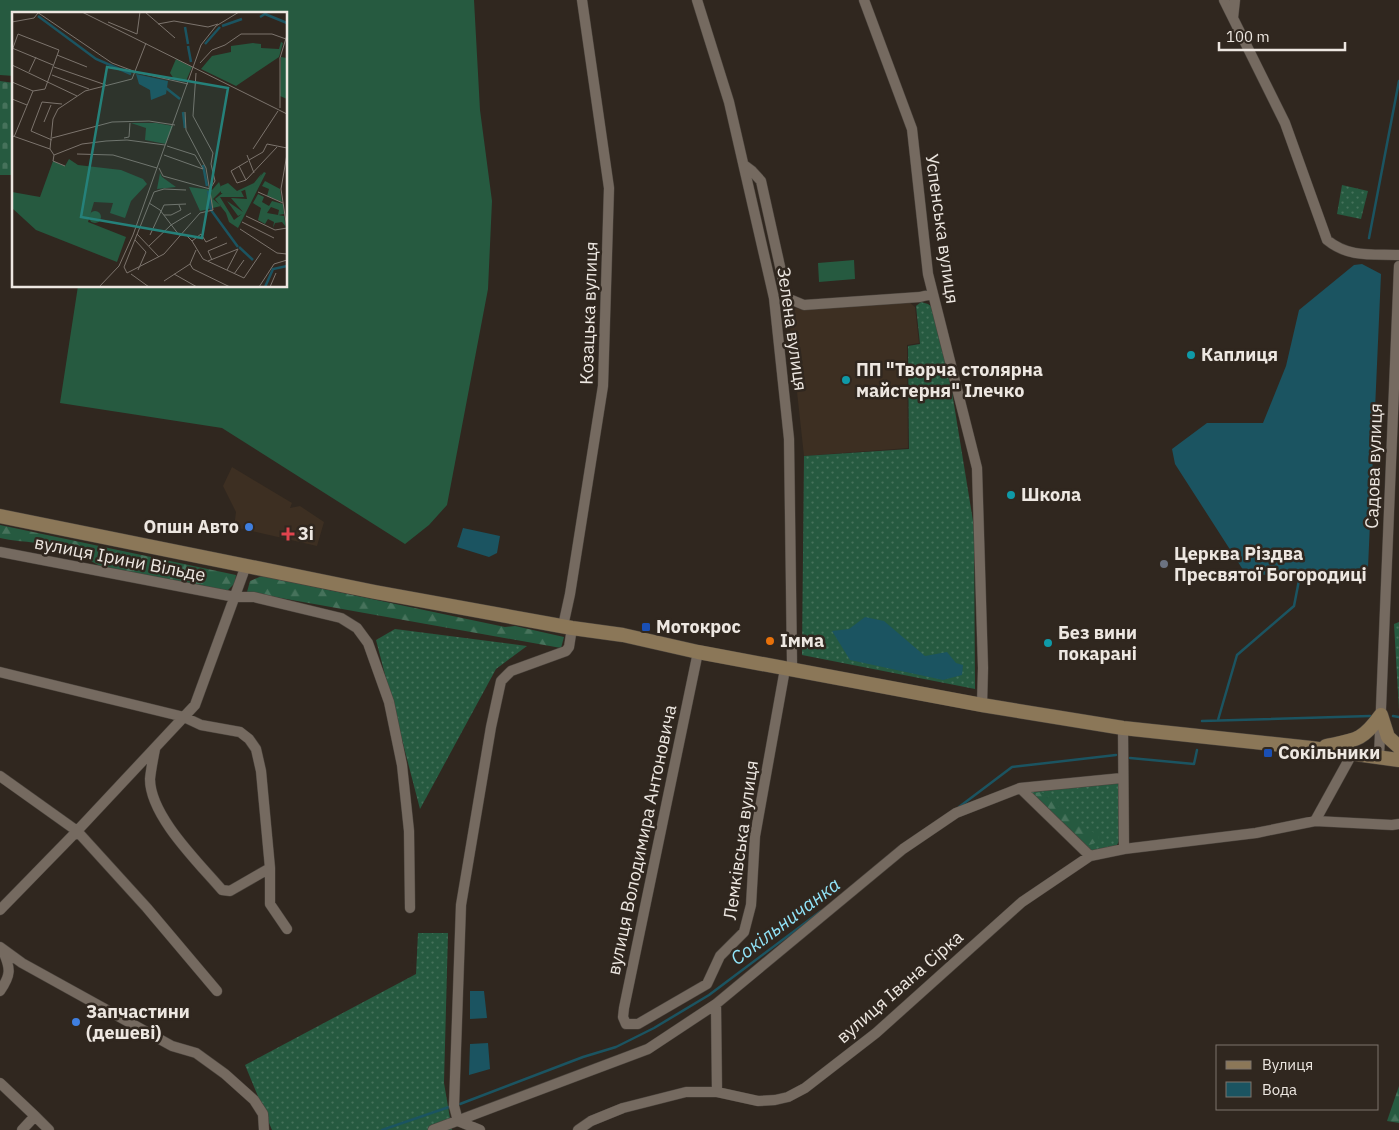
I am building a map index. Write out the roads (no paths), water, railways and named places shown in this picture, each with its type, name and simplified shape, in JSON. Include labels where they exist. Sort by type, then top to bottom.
[{"type":"main road","points":[[0,516],[375,592],[568,627],[632,636],[698,652],[982,705],[1123,728],[1311,748],[1399,760]]},
{"type":"main road","points":[[1380,714],[1388,737],[1399,748]]},
{"type":"main road","points":[[1311,748],[1359,739],[1372,727],[1380,714]]},
{"type":"street","name":"Козацька вулиця","points":[[458,1121],[454,1106],[461,905],[491,726],[502,681],[511,670],[566,651],[569,647],[570,594],[603,386],[610,188],[582,0]]},
{"type":"street","name":"Зелена вулиця","points":[[697,0],[728,102],[774,298],[789,439],[792,663],[790,669]]},
{"type":"street","name":"Успенська вулиця","points":[[864,0],[912,129],[928,274],[977,468],[983,668],[982,705]]},
{"type":"street","points":[[1224,0],[1285,123],[1327,240],[1336,247],[1352,253],[1399,255]]},
{"type":"street","points":[[1233,19],[1235,0]]},
{"type":"street","points":[[744,165],[761,181],[787,298]]},
{"type":"street","name":"Садова вулиця","points":[[1379,757],[1399,266]]},
{"type":"street","points":[[774,298],[787,298],[804,305],[920,297],[932,294]]},
{"type":"street","name":"вулиця Ірини Вільде","points":[[0,552],[235,598],[254,597],[341,618],[357,628],[368,643],[390,702],[402,765],[409,831],[410,908]]},
{"type":"street","points":[[0,910],[195,705],[244,571],[248,566]]},
{"type":"street","name":"вулиця Володимира Антоновича","points":[[638,1024],[626,1024],[623,1017],[624,1008],[698,652]]},
{"type":"street","name":"Лемківська вулиця","points":[[638,1024],[707,984],[720,956],[744,932],[750,905],[755,836],[790,669]]},
{"type":"street","points":[[0,672],[184,717],[201,725],[240,732],[249,739],[256,749],[261,771],[270,868],[270,904],[287,929]]},
{"type":"street","points":[[1123,728],[1124,849]]},
{"type":"street","points":[[155,749],[150,780],[153,796],[161,816],[222,890],[230,891],[270,868]]},
{"type":"street","points":[[1315,821],[1352,754]]},
{"type":"street","points":[[0,776],[77,831],[147,908],[217,991]]},
{"type":"street","points":[[433,1130],[648,1049],[716,1004],[903,849],[956,813],[1020,788],[1122,778]]},
{"type":"street","points":[[1020,788],[1090,856]]},
{"type":"street","name":"вулиця Івана Сірка","points":[[578,1130],[592,1121],[624,1108],[686,1092],[717,1092],[758,1101],[788,1097],[805,1088],[876,1032],[1022,902],[1090,856],[1124,849],[1256,834],[1315,821],[1399,824]]},
{"type":"street","points":[[0,947],[9,964],[8,979],[0,991]]},
{"type":"street","points":[[0,947],[22,964],[172,1046],[196,1053],[225,1074],[254,1100],[263,1114],[264,1130]]},
{"type":"street","points":[[716,1004],[717,1092]]},
{"type":"street","points":[[0,1084],[49,1130]]},
{"type":"street","points":[[22,1130],[36,1116]]},
{"type":"street","points":[[458,1121],[480,1130]]},
{"type":"water","points":[[1362,264],[1381,274],[1368,568],[1247,576],[1175,464],[1172,449],[1207,423],[1263,423],[1286,366],[1299,310],[1354,265]]},
{"type":"water","points":[[463,528],[500,536],[497,553],[489,557],[457,547]]},
{"type":"water","points":[[865,617],[884,621],[925,656],[947,652],[956,663],[963,665],[962,675],[943,680],[850,660],[832,631],[849,629]]},
{"type":"water","points":[[470,991],[484,991],[487,1018],[470,1019]]},
{"type":"water","points":[[488,1043],[490,1069],[469,1075],[470,1044]]},
{"type":"waterway","points":[[1369,238],[1399,81]]},
{"type":"waterway","points":[[1218,720],[1237,655],[1294,606],[1301,570]]},
{"type":"waterway","points":[[1202,721],[1370,716]]},
{"type":"waterway","points":[[1393,716],[1399,717]]},
{"type":"waterway","points":[[1130,758],[1194,764],[1197,750]]},
{"type":"waterway","name":"Сокільничанка","points":[[959,807],[1012,767],[1116,755]]},
{"type":"waterway","name":"Сокільничанка","points":[[460,1104],[583,1057],[616,1047],[654,1028],[709,995],[821,911]]},
{"type":"waterway","name":"Сокільничанка","points":[[382,1130],[449,1107]]},
{"type":"place","name":"Каплиця","points":[[1191,355]]},
{"type":"place","name":"ПП \"Творча столярна майстерня\" Ілечко","points":[[846,380]]},
{"type":"place","name":"Школа","points":[[1011,495]]},
{"type":"place","name":"Опшн Авто","points":[[249,527]]},
{"type":"place","name":"3і","points":[[288,534]]},
{"type":"place","name":"Церква Різдва Пресвятої Богородиці","points":[[1164,564]]},
{"type":"place","name":"Мотокрос","points":[[646,627]]},
{"type":"place","name":"Імма","points":[[770,641]]},
{"type":"place","name":"Без вини покарані","points":[[1048,643]]},
{"type":"place","name":"Сокільники","points":[[1268,753]]},
{"type":"place","name":"Запчастини (дешеві)","points":[[76,1022]]}]
